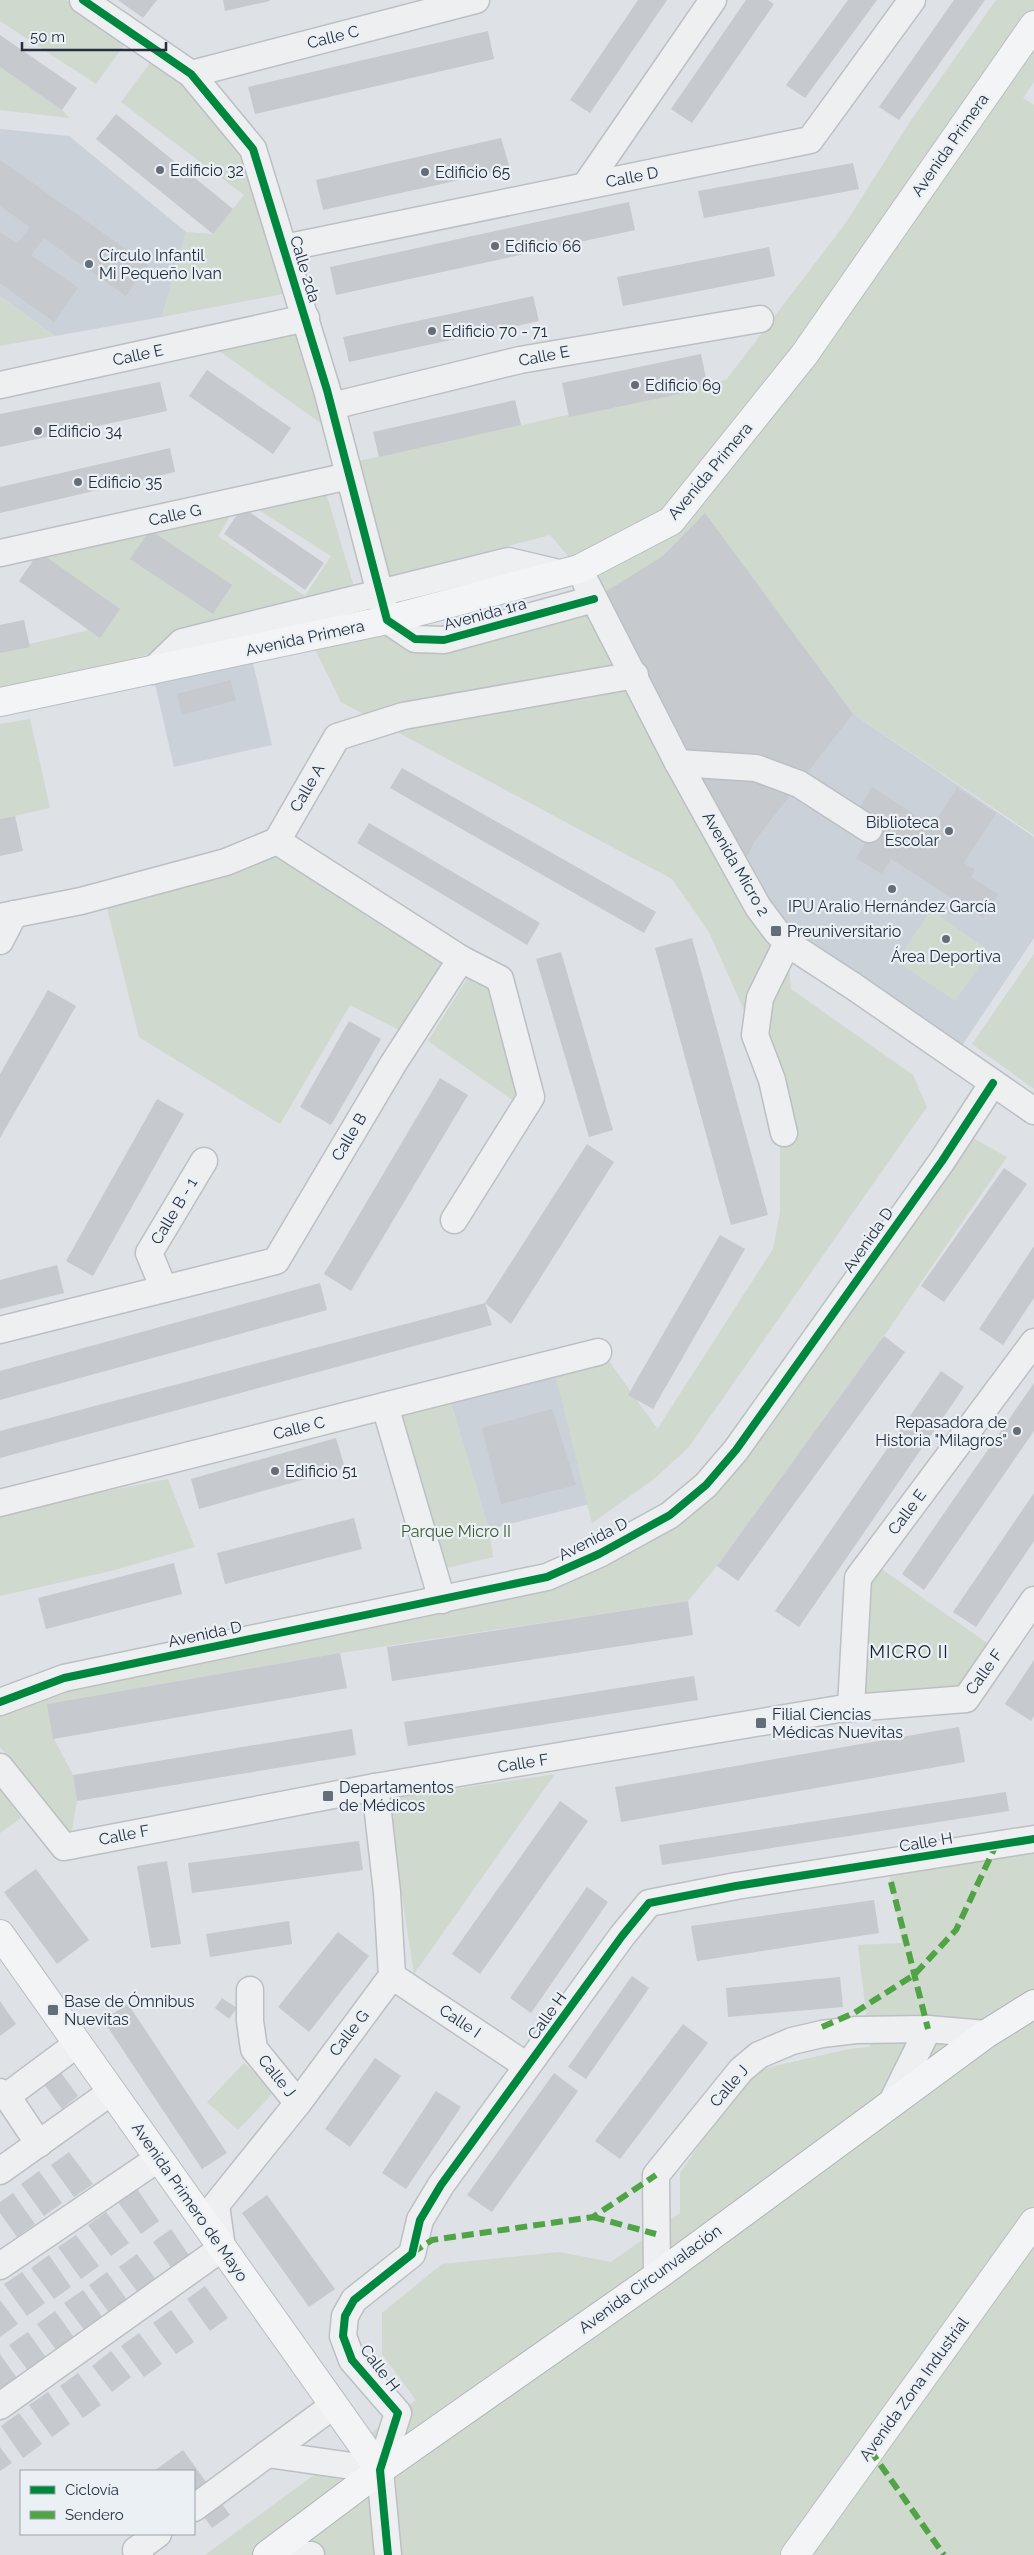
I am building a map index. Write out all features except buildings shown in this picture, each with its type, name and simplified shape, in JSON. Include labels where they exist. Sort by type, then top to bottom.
[{"type":"main road","name":"Avenida Primera","points":[[0,702],[152,671],[383,607],[571,571],[671,521],[804,356],[1034,25]]},
{"type":"main road","name":"Avenida Primero de Mayo","points":[[0,1934],[380,2470]]},
{"type":"main road","name":"Avenida Circunvalación","points":[[267,2555],[380,2470],[657,2276],[986,2034],[1034,2004]]},
{"type":"main road","name":"Avenida Zona Industrial","points":[[795,2555],[1034,2222]]},
{"type":"street","name":"Calle 2da","points":[[82,0],[191,74],[253,149],[332,406],[383,607]]},
{"type":"street","name":"Calle C","points":[[191,74],[476,0]]},
{"type":"street","points":[[585,186],[714,0]]},
{"type":"street","name":"Calle D","points":[[284,248],[810,140],[912,0]]},
{"type":"street","name":"Calle E","points":[[0,385],[306,318]]},
{"type":"street","name":"Calle E","points":[[332,406],[520,360],[760,319]]},
{"type":"street","name":"Calle G","points":[[0,553],[350,476]]},
{"type":"street","name":"Avenida Micro 2","points":[[571,571],[594,599],[635,675],[678,763],[758,907],[787,943],[853,986],[1034,1111]]},
{"type":"street","name":"Avenida 1ra","points":[[383,607],[415,639],[444,640],[594,599]]},
{"type":"street","name":"Calle A","points":[[277,841],[337,737],[403,716],[635,675]]},
{"type":"street","points":[[678,763],[756,768],[799,784],[869,829]]},
{"type":"street","points":[[0,941],[7,916],[81,900],[226,862],[277,841],[461,960],[500,979],[532,1097],[454,1220]]},
{"type":"street","points":[[784,1133],[772,1080],[756,1035],[760,998],[787,943]]},
{"type":"street","name":"Calle B","points":[[0,1330],[276,1261],[393,1064],[461,960]]},
{"type":"street","name":"Avenida D","points":[[0,1702],[64,1678],[547,1577],[599,1554],[670,1515],[694,1497],[736,1450],[957,1139],[992,1083]]},
{"type":"street","name":"Calle B - 1","points":[[164,1289],[149,1253],[204,1161]]},
{"type":"street","name":"Calle E","points":[[851,1707],[858,1578],[1034,1342]]},
{"type":"street","name":"Calle C","points":[[0,1503],[598,1352]]},
{"type":"street","points":[[385,1406],[442,1600]]},
{"type":"street","name":"Calle F","points":[[0,1767],[64,1847],[375,1788],[851,1707],[966,1699],[1034,1600]]},
{"type":"street","points":[[375,1788],[387,1892],[392,1976]]},
{"type":"street","name":"Calle H","points":[[380,2470],[398,2413],[352,2360],[343,2336],[345,2316],[354,2300],[412,2254],[420,2220],[441,2185],[626,1931],[649,1903],[736,1886],[1034,1839]]},
{"type":"street","name":"Calle G","points":[[222,2248],[216,2205],[298,2103],[392,1976]]},
{"type":"street","name":"Calle I","points":[[392,1976],[527,2066]]},
{"type":"street","name":"Calle J","points":[[250,1990],[250,2021],[254,2049],[298,2103]]},
{"type":"street","points":[[890,2104],[928,2029]]},
{"type":"street","name":"Calle J","points":[[657,2276],[656,2175],[741,2070],[759,2055],[792,2041],[822,2034],[856,2030],[928,2029],[986,2034]]},
{"type":"street","points":[[39,2144],[3,2094],[77,2044]]},
{"type":"street","points":[[0,2171],[111,2092]]},
{"type":"street","points":[[0,2266],[158,2158]]},
{"type":"street","points":[[0,2406],[222,2248]]},
{"type":"street","points":[[195,2507],[334,2406]]},
{"type":"street","points":[[268,2454],[380,2470],[388,2555]]},
{"type":"street","points":[[140,2555],[136,2550],[157,2535]]},
{"type":"street","points":[[281,2555],[311,2555]]},
{"type":"shaded area","name":"Círculo Infantil Mi Pequeño Ivan","points":[[0,129],[69,136],[186,232],[162,317],[55,336],[0,296]]},
{"type":"shaded area","points":[[250,650],[272,745],[174,767],[152,671]]},
{"type":"shaded area","name":"IPU Aralio Hernández García","points":[[853,714],[1034,837],[1034,938],[955,1056],[776,931],[740,872],[755,841]]},
{"type":"shaded area","points":[[553,1366],[594,1503],[489,1529],[449,1397]]},
{"type":"green space","points":[[0,0],[66,0],[128,40],[96,84],[0,21]]},
{"type":"green space","points":[[996,0],[1034,0],[1034,82],[1023,98],[1034,105],[1034,835],[853,714],[755,841],[740,872],[787,943],[791,989],[913,1075],[927,1107],[688,1448],[654,1479],[592,1523],[553,1366],[606,1357],[657,1428],[645,1438],[658,1428],[773,1249],[780,1212],[780,1114],[755,1035],[709,932],[672,879],[341,702],[309,637],[387,620],[415,639],[594,599],[579,569],[550,535],[384,578],[354,462],[726,380],[845,224],[909,123]]},
{"type":"green space","points":[[153,59],[185,82],[245,154],[288,293],[162,317],[186,232],[213,234],[244,195],[121,102]]},
{"type":"green space","points":[[0,67],[62,110],[69,118],[0,110]]},
{"type":"green space","points":[[0,296],[55,336],[0,346]]},
{"type":"green space","points":[[296,331],[322,424],[215,348]]},
{"type":"green space","points":[[326,493],[354,587],[96,671],[0,693],[0,651],[89,630],[117,610],[35,552],[232,513],[218,536],[305,596],[331,556],[251,505]]},
{"type":"green space","points":[[30,719],[50,808],[0,819],[0,724]]},
{"type":"green space","points":[[280,849],[446,958],[399,1030],[350,1005],[280,1124],[139,1037],[106,904]]},
{"type":"green space","points":[[931,910],[990,951],[955,1001],[896,961]]},
{"type":"green space","points":[[1034,954],[1034,1089],[972,1044]]},
{"type":"green space","points":[[470,974],[494,986],[521,1106],[428,1041]]},
{"type":"green space","points":[[964,1133],[1007,1157],[884,1336],[717,1566],[688,1601],[340,1653],[47,1704],[54,1739],[73,1775],[77,1801],[71,1835],[0,1747],[0,1712],[43,1691],[549,1583],[690,1506]]},
{"type":"green space","name":"Parque Micro II","points":[[449,1397],[489,1529],[493,1557],[434,1571],[397,1413]]},
{"type":"green space","points":[[168,1479],[195,1547],[111,1571],[0,1596],[0,1512]]},
{"type":"green space","points":[[873,1563],[987,1643],[961,1688],[859,1698]]},
{"type":"green space","points":[[555,1774],[414,1974],[387,1799]]},
{"type":"green space","points":[[0,1789],[21,1818],[0,1833]]},
{"type":"green space","points":[[1034,1839],[1034,2555],[205,2555],[416,2400],[382,2354],[382,2313],[442,2264],[559,2252],[611,2262],[680,2213],[680,2173],[749,2072],[849,2049],[870,2047],[858,1945],[902,1943],[889,1873]]},
{"type":"green space","points":[[244,2063],[274,2092],[238,2130],[207,2102]]},
{"type":"marked path","points":[[822,2027],[854,2013],[914,1975],[956,1930],[996,1845]]},
{"type":"marked path","points":[[891,1882],[928,2029]]},
{"type":"marked path","points":[[412,2253],[432,2240],[593,2217],[656,2175]]},
{"type":"marked path","points":[[593,2217],[656,2234]]},
{"type":"marked path","points":[[870,2450],[944,2555]]},
{"type":"cycle path","points":[[83,0],[191,74],[253,149],[327,390],[387,620],[415,639],[444,640],[594,599]]},
{"type":"cycle path","points":[[0,1702],[64,1678],[547,1577],[599,1554],[670,1515],[706,1485],[736,1450],[942,1161],[993,1083]]},
{"type":"cycle path","points":[[388,2555],[380,2470],[398,2413],[352,2360],[343,2336],[345,2316],[354,2300],[412,2254],[420,2220],[441,2185],[622,1936],[649,1903],[736,1886],[1034,1839]]},
{"type":"place","name":"Edificio 32","points":[[160,170]]},
{"type":"place","name":"Edificio 65","points":[[425,172]]},
{"type":"place","name":"Edificio 66","points":[[495,246]]},
{"type":"place","name":"Círculo Infantil Mi Pequeño Ivan","points":[[89,264]]},
{"type":"place","name":"Edificio 70 - 71","points":[[432,331]]},
{"type":"place","name":"Edificio 69","points":[[635,385]]},
{"type":"place","name":"Edificio 34","points":[[38,431]]},
{"type":"place","name":"Edificio 35","points":[[78,482]]},
{"type":"place","name":"Biblioteca Escolar","points":[[949,831]]},
{"type":"place","name":"IPU Aralio Hernández García","points":[[892,889]]},
{"type":"place","name":"Preuniversitario","points":[[776,931]]},
{"type":"place","name":"Área Deportiva","points":[[946,939]]},
{"type":"place","name":"Repasadora de Historia \"Milagros\"","points":[[1017,1431]]},
{"type":"place","name":"Edificio 51","points":[[275,1471]]},
{"type":"place","name":"Filial Ciencias Médicas Nuevitas","points":[[761,1723]]},
{"type":"place","name":"Departamentos de Médicos","points":[[328,1796]]},
{"type":"place","name":"Base de Ómnibus Nuevitas","points":[[53,2010]]},
{"type":"district","name":"MICRO II","points":[[909,1651]]}]
